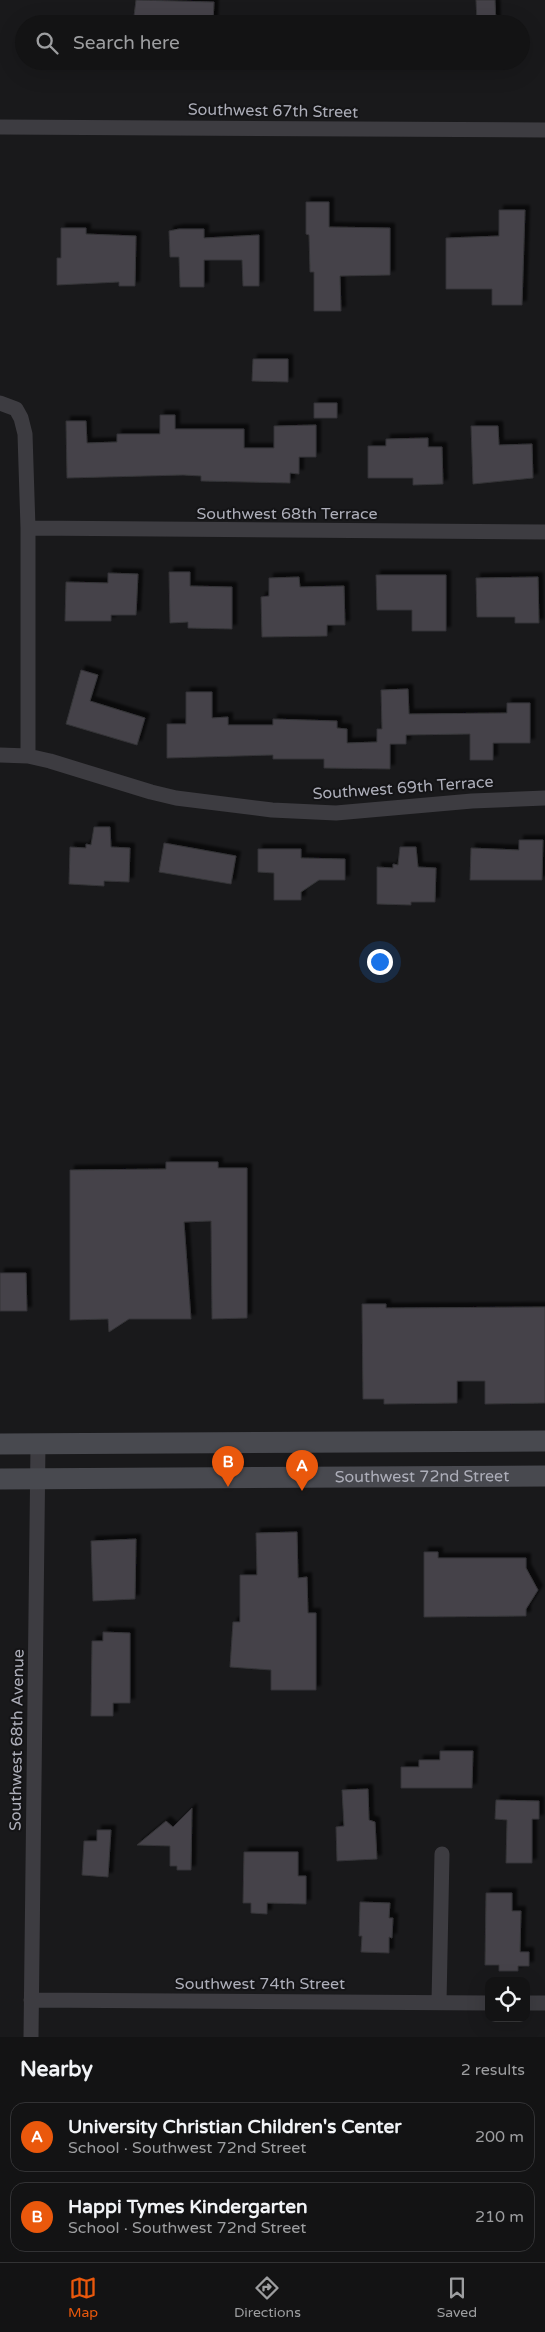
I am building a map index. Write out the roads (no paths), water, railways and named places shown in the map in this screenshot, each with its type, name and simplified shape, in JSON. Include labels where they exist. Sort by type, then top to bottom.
[{"type":"main road","points":[[0,1444],[545,1441]]},
{"type":"main road","name":"Southwest 72nd Street","points":[[0,1479],[545,1476]]},
{"type":"street","name":"Southwest 67th Street","points":[[0,127],[545,130]]},
{"type":"street","points":[[0,403],[16,410],[21,418],[26,434],[28,756]]},
{"type":"street","name":"Southwest 68th Terrace","points":[[28,528],[545,532]]},
{"type":"street","name":"Southwest 69th Terrace","points":[[0,755],[28,756],[50,761],[176,798],[272,810],[336,813],[472,801],[545,798]]},
{"type":"street","name":"Southwest 68th Avenue","points":[[31,2037],[38,1444]]},
{"type":"street","points":[[440,2002],[442,1854]]},
{"type":"street","name":"Southwest 74th Street","points":[[32,2000],[485,2003]]},
{"type":"street","points":[[530,2003],[545,2003]]},
{"type":"place","name":"Happi Tymes Kindergarten","points":[[228,1487]]},
{"type":"place","name":"University Christian Children's Center","points":[[302,1491]]}]
